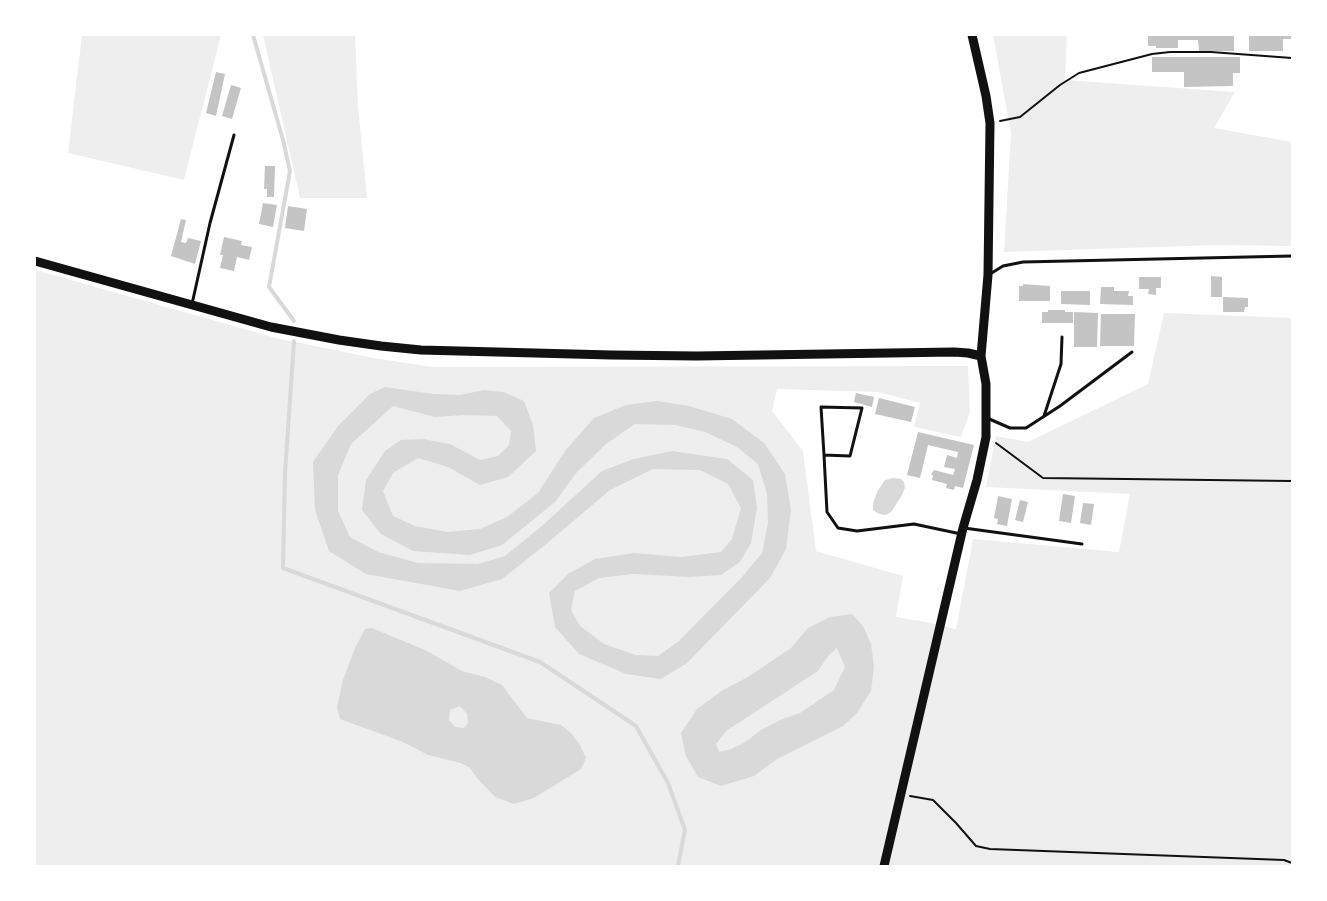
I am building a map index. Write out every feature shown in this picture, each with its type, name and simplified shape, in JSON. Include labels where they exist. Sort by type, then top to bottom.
[{"type":"main road","points":[[884,866],[962,531],[977,480],[986,437],[986,384],[982,356],[988,275],[990,123],[972,35]]},
{"type":"main road","points":[[35,261],[271,327],[339,340],[422,350],[697,356],[954,352],[982,356]]},
{"type":"lane","points":[[192,304],[210,223],[234,135]]},
{"type":"lane","points":[[988,275],[1002,266],[1023,262],[1292,256]]},
{"type":"lane","points":[[1044,417],[1061,364],[1062,337]]},
{"type":"lane","points":[[987,418],[1010,428],[1026,428],[1044,417],[1132,352]]},
{"type":"lane","points":[[824,455],[850,456],[862,408],[821,406],[827,512],[838,528],[857,531],[914,524],[1082,544]]},
{"type":"path","points":[[990,123],[1020,117],[1060,85],[1079,74],[1152,54],[1211,52],[1292,58]]},
{"type":"path","points":[[986,437],[1043,478],[1292,481]]},
{"type":"path","points":[[900,794],[933,800],[976,846],[990,849],[1284,860],[1292,863]]},
{"type":"shaded area","points":[[82,35],[221,35],[184,180],[68,153]]},
{"type":"shaded area","points":[[263,35],[355,35],[358,106],[367,198],[300,198]]},
{"type":"shaded area","points":[[993,35],[1067,35],[1065,80],[1235,92],[1214,128],[1292,142],[1292,246],[1218,245],[1004,252],[1011,133]]},
{"type":"shaded area","points":[[35,270],[276,338],[373,358],[433,367],[968,366],[970,412],[961,437],[914,427],[920,403],[878,392],[777,389],[772,411],[803,451],[816,551],[903,576],[896,617],[956,629],[973,539],[1119,552],[1130,494],[986,487],[996,436],[1028,442],[1148,384],[1164,313],[1292,318],[1292,866],[35,866]]},
{"type":"shaded area","points":[[385,387],[433,394],[460,395],[484,390],[503,392],[524,401],[533,425],[536,451],[508,477],[480,485],[448,467],[418,458],[393,473],[383,491],[393,516],[415,526],[447,532],[480,529],[507,517],[538,493],[565,451],[594,418],[626,405],[657,401],[689,406],[732,419],[764,443],[785,474],[791,510],[786,549],[770,578],[687,663],[661,679],[626,674],[579,654],[555,627],[549,593],[568,574],[595,559],[634,553],[681,557],[721,552],[732,539],[741,508],[728,484],[700,470],[653,469],[610,490],[502,579],[460,591],[366,574],[329,551],[315,510],[313,462],[338,426],[370,394]],"holes":[[[393,406],[435,417],[464,415],[497,416],[511,431],[509,445],[498,456],[480,460],[450,444],[423,439],[401,440],[385,451],[366,480],[362,510],[381,534],[413,551],[470,555],[502,545],[555,502],[577,472],[606,444],[635,424],[676,425],[705,432],[737,447],[758,464],[767,494],[768,523],[762,553],[742,577],[679,641],[658,656],[636,655],[604,644],[580,626],[571,610],[575,591],[599,578],[633,574],[689,577],[721,575],[740,562],[751,543],[757,508],[753,480],[727,459],[672,451],[634,459],[602,471],[543,525],[505,556],[478,564],[418,563],[378,552],[350,537],[338,511],[338,475],[351,444]]]},
{"type":"shaded area","points":[[901,479],[904,482],[905,488],[891,512],[886,515],[879,514],[873,510],[873,503],[877,492],[885,480]]},
{"type":"shaded area","points":[[852,614],[863,626],[871,644],[874,667],[871,691],[857,713],[843,726],[777,759],[754,776],[721,786],[698,777],[686,756],[681,733],[697,709],[723,690],[748,677],[791,648],[808,628],[830,617]],"holes":[[[837,648],[845,667],[834,690],[800,713],[780,720],[761,730],[744,743],[719,752],[716,744],[726,731],[818,671],[829,655]]]},
{"type":"shaded area","points":[[372,628],[425,650],[462,671],[485,677],[502,685],[527,718],[561,725],[571,733],[580,745],[586,758],[581,769],[534,798],[514,804],[495,797],[470,768],[461,763],[428,755],[403,742],[340,719],[337,707],[343,680],[355,648],[365,629]],"holes":[[[460,706],[467,714],[468,723],[464,728],[455,727],[449,720],[450,710]]]},
{"type":"building","points":[[1148,35],[1234,35],[1234,51],[1199,51],[1198,40],[1178,40],[1178,48],[1156,48],[1156,46],[1148,46]]},
{"type":"building","points":[[1249,35],[1292,35],[1292,39],[1283,39],[1283,51],[1249,51]]},
{"type":"building","points":[[1152,57],[1240,57],[1240,73],[1233,73],[1233,86],[1184,87],[1184,72],[1152,72]]},
{"type":"building","points":[[216,72],[225,74],[216,116],[206,113]]},
{"type":"building","points":[[231,85],[241,88],[232,119],[222,116]]},
{"type":"building","points":[[265,166],[275,166],[274,197],[267,197],[267,189],[264,189]]},
{"type":"building","points":[[263,203],[277,205],[273,227],[259,224]]},
{"type":"building","points":[[288,206],[307,209],[304,231],[285,228]]},
{"type":"building","points":[[181,219],[186,220],[181,242],[186,243],[188,238],[201,241],[195,264],[171,256]]},
{"type":"building","points":[[224,237],[242,241],[241,245],[252,247],[249,260],[237,257],[234,271],[220,268],[223,255],[220,255]]},
{"type":"building","points":[[1211,276],[1222,277],[1222,297],[1211,297]]},
{"type":"building","points":[[1139,277],[1161,277],[1161,288],[1156,288],[1156,295],[1148,294],[1149,289],[1139,289]]},
{"type":"building","points":[[1023,284],[1050,286],[1050,301],[1019,301],[1019,286],[1023,286]]},
{"type":"building","points":[[1101,287],[1114,287],[1114,291],[1129,291],[1128,296],[1133,296],[1133,305],[1100,304]]},
{"type":"building","points":[[1061,291],[1090,291],[1090,305],[1061,304]]},
{"type":"building","points":[[1223,297],[1248,298],[1248,307],[1245,307],[1244,312],[1223,312]]},
{"type":"building","points":[[1048,310],[1073,312],[1073,323],[1042,323],[1042,312],[1048,312]]},
{"type":"building","points":[[1074,312],[1098,313],[1097,347],[1074,347]]},
{"type":"building","points":[[1101,314],[1135,314],[1134,346],[1100,346]]},
{"type":"building","points":[[856,393],[874,397],[872,407],[854,402]]},
{"type":"building","points":[[879,398],[915,407],[911,422],[875,414]]},
{"type":"building","points":[[918,432],[974,445],[963,488],[955,486],[954,490],[946,488],[947,484],[932,480],[933,475],[931,475],[934,470],[953,475],[955,469],[944,467],[947,455],[957,458],[958,452],[928,445],[920,478],[907,475]]},
{"type":"building","points":[[1063,494],[1075,496],[1071,523],[1059,521]]},
{"type":"building","points":[[998,496],[1012,499],[1007,526],[997,524],[998,519],[994,518]]},
{"type":"building","points":[[1020,500],[1028,502],[1023,522],[1015,520]]},
{"type":"building","points":[[1083,503],[1094,504],[1091,525],[1080,523]]},
{"type":"waterway","points":[[253,35],[290,171],[269,287],[294,321]]},
{"type":"waterway","points":[[294,341],[285,473],[283,568],[540,662],[636,726],[668,783],[685,830],[678,866]]}]
